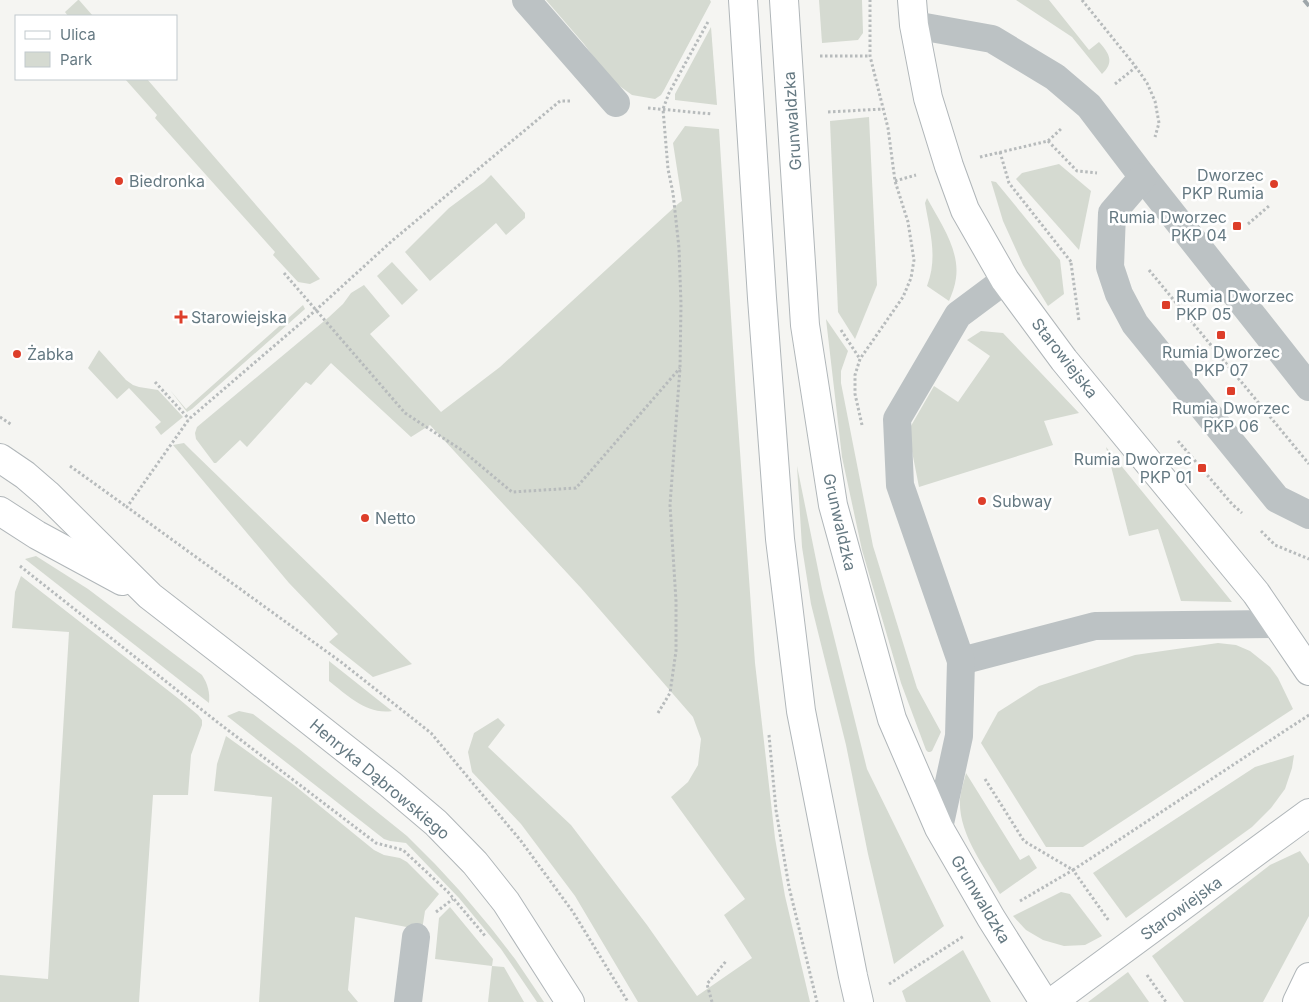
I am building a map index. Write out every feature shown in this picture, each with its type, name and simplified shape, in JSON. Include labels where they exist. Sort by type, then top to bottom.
[{"type":"main road","points":[[743,0],[780,539],[801,710],[852,976],[859,1002]]},
{"type":"main road","name":"Grunwaldzka","points":[[784,0],[805,325],[833,506],[892,719],[939,828],[991,918],[1044,1002]]},
{"type":"main road","name":"Starowiejska","points":[[913,12],[928,98],[949,166],[965,210],[1005,280],[1064,360],[1256,593],[1309,671]]},
{"type":"main road","name":"Henryka Dąbrowskiego","points":[[0,458],[25,475],[47,494],[150,596],[436,822],[475,863],[506,902],[570,1002]]},
{"type":"main road","name":"Henryka Dąbrowskiego","points":[[0,511],[37,535],[150,596]]},
{"type":"main road","name":"Starowiejska","points":[[1052,1002],[1309,813]]},
{"type":"main road","points":[[1297,1002],[1309,977]]},
{"type":"street","points":[[526,0],[616,104]]},
{"type":"street","points":[[913,12],[992,39],[1055,77],[1089,106],[1143,178],[1309,387]]},
{"type":"street","points":[[1143,178],[1112,213],[1110,267],[1119,294],[1135,324],[1277,499],[1309,514]]},
{"type":"street","points":[[939,828],[959,736],[961,661],[900,485],[897,419],[958,315],[1005,280]]},
{"type":"street","points":[[961,661],[1095,626],[1277,624]]},
{"type":"street","points":[[408,1002],[416,937]]},
{"type":"path","points":[[870,0],[870,56],[888,128],[895,181],[920,174]]},
{"type":"path","points":[[1082,0],[1147,83],[1155,101],[1159,123]]},
{"type":"path","points":[[658,713],[670,693],[676,651],[676,601],[670,505],[680,368],[681,304],[679,248],[673,193],[668,169],[663,109],[668,93],[712,15]]},
{"type":"path","points":[[817,56],[870,56]]},
{"type":"path","points":[[1112,86],[1136,67]]},
{"type":"path","points":[[628,1002],[573,912],[538,864],[431,733],[341,662],[127,507],[189,419],[316,310],[393,240],[560,101],[616,104],[712,114]]},
{"type":"path","points":[[828,112],[883,109]]},
{"type":"path","points":[[987,156],[1048,141],[1061,130]]},
{"type":"path","points":[[1000,152],[1009,183],[1071,263],[1078,264]]},
{"type":"path","points":[[1248,224],[1269,206]]},
{"type":"path","points":[[1149,270],[1309,464]]},
{"type":"path","points":[[284,273],[405,413],[463,451],[512,492],[576,488],[680,368]]},
{"type":"path","points":[[155,382],[189,419]]},
{"type":"path","points":[[18,565],[216,721],[376,843],[403,850],[448,892],[489,941]]},
{"type":"path","points":[[1073,870],[1309,715]]},
{"type":"path","points":[[982,775],[1024,841],[1073,870],[1110,922]]},
{"type":"path","points":[[435,913],[453,899]]},
{"type":"path","points":[[712,1002],[707,984],[727,960]]},
{"type":"path","points":[[1145,972],[1166,1002]]},
{"type":"green space","points":[[79,0],[92,15],[67,15],[65,12]]},
{"type":"green space","points":[[546,0],[710,0],[711,2],[664,90],[655,99],[632,95],[610,79],[584,44]]},
{"type":"green space","points":[[819,0],[862,0],[863,33],[858,40],[822,43]]},
{"type":"green space","points":[[1016,0],[1049,0],[1089,50],[1099,42],[1103,46],[1109,58],[1106,70],[1102,74],[1072,37]]},
{"type":"green space","points":[[711,27],[717,105],[675,100],[675,94]]},
{"type":"green space","points":[[126,80],[148,80],[320,279],[310,284],[298,282],[273,255],[275,252],[155,118],[157,115]]},
{"type":"green space","points":[[869,117],[877,285],[855,339],[838,312],[830,121]]},
{"type":"green space","points":[[685,126],[719,129],[755,663],[775,838],[785,896],[810,1002],[638,1002],[575,896],[521,824],[472,772],[468,752],[474,733],[498,718],[505,725],[488,747],[571,825],[647,925],[697,996],[752,958],[724,915],[745,899],[671,797],[688,782],[698,765],[701,739],[693,717],[581,588],[430,425],[411,437],[331,363],[311,385],[306,382],[247,447],[240,440],[216,463],[214,463],[196,439],[195,433],[197,427],[329,317],[343,304],[351,293],[364,285],[390,316],[370,334],[441,412],[500,367],[682,201],[673,143]]},
{"type":"green space","points":[[1059,164],[1091,191],[1079,250],[1016,179],[1022,173]]},
{"type":"green space","points":[[491,175],[525,213],[525,218],[506,235],[496,223],[430,281],[405,252],[449,208]]},
{"type":"green space","points":[[991,181],[996,182],[1060,260],[1064,294],[1048,306],[1023,265],[1003,221]]},
{"type":"green space","points":[[927,198],[948,236],[955,257],[956,278],[949,301],[927,286],[933,255],[925,203]]},
{"type":"green space","points":[[392,262],[418,290],[402,305],[377,276]]},
{"type":"green space","points":[[303,305],[305,309],[192,409],[187,412],[170,390],[186,409]]},
{"type":"green space","points":[[826,319],[848,351],[841,371],[841,383],[873,546],[917,688],[941,732],[930,752],[926,750],[901,683],[862,550],[842,457]]},
{"type":"green space","points":[[981,331],[1003,333],[1079,413],[1044,421],[1053,445],[919,487],[908,431],[934,386],[958,402],[990,356],[967,340]]},
{"type":"green space","points":[[99,350],[126,380],[139,387],[158,390],[183,417],[161,435],[155,427],[161,422],[129,388],[117,399],[88,368]]},
{"type":"green space","points":[[184,443],[412,664],[373,677],[329,642],[338,634],[289,583],[173,445]]},
{"type":"green space","points":[[1106,447],[1232,602],[1181,601],[1158,529],[1129,536]]},
{"type":"green space","points":[[797,466],[822,589],[867,769],[944,926],[894,964],[868,854],[846,745],[811,604],[802,547]]},
{"type":"green space","points":[[36,556],[88,589],[202,675],[208,689],[209,703],[25,559]]},
{"type":"green space","points":[[21,576],[179,699],[202,720],[191,755],[188,795],[153,795],[139,1002],[0,1002],[0,975],[48,979],[69,632],[12,628],[15,592]]},
{"type":"green space","points":[[1218,643],[1236,645],[1250,651],[1270,667],[1278,678],[1293,709],[1083,847],[1046,847],[981,743],[998,712],[1039,686],[1135,655]]},
{"type":"green space","points":[[329,661],[392,711],[374,710],[366,707],[329,681]]},
{"type":"green space","points":[[239,711],[253,714],[407,836],[459,890],[491,928],[544,1002],[537,1002],[501,949],[459,898],[406,843],[384,839],[227,716]]},
{"type":"green space","points":[[226,736],[294,785],[374,850],[407,862],[439,894],[425,911],[422,930],[355,917],[348,990],[358,1002],[259,1002],[272,797],[214,791],[217,764]]},
{"type":"green space","points":[[1294,755],[1285,789],[1271,808],[1252,827],[1126,918],[1093,873],[1255,767]]},
{"type":"green space","points":[[966,773],[1020,860],[1029,855],[1037,868],[1000,894],[973,849],[963,824],[960,812],[960,799]]},
{"type":"green space","points":[[1300,851],[1309,864],[1309,916],[1263,1002],[1184,1002],[1152,956],[1270,865]]},
{"type":"green space","points":[[1061,892],[1070,894],[1102,936],[1085,945],[1064,946],[1043,940],[1026,930],[1013,916]]},
{"type":"green space","points":[[450,907],[493,959],[492,966],[435,959],[439,918]]},
{"type":"green space","points":[[963,950],[991,1002],[906,1002],[902,991]]},
{"type":"green space","points":[[492,966],[504,967],[524,1002],[488,1002]]},
{"type":"green space","points":[[1128,972],[1149,1002],[1088,1002]]},
{"type":"railway","points":[[1304,0],[1309,6]]},
{"type":"place","name":"Biedronka","points":[[119,181]]},
{"type":"place","name":"Dworzec PKP Rumia","points":[[1274,184]]},
{"type":"place","name":"Rumia Dworzec PKP 04","points":[[1237,226]]},
{"type":"place","name":"Rumia Dworzec PKP 05","points":[[1166,305]]},
{"type":"place","name":"Starowiejska","points":[[181,317]]},
{"type":"place","name":"Rumia Dworzec PKP 07","points":[[1221,335]]},
{"type":"place","name":"Żabka","points":[[17,354]]},
{"type":"place","name":"Rumia Dworzec PKP 06","points":[[1231,391]]},
{"type":"place","name":"Rumia Dworzec PKP 01","points":[[1202,468]]},
{"type":"place","name":"Subway","points":[[982,501]]},
{"type":"place","name":"Netto","points":[[365,518]]}]
